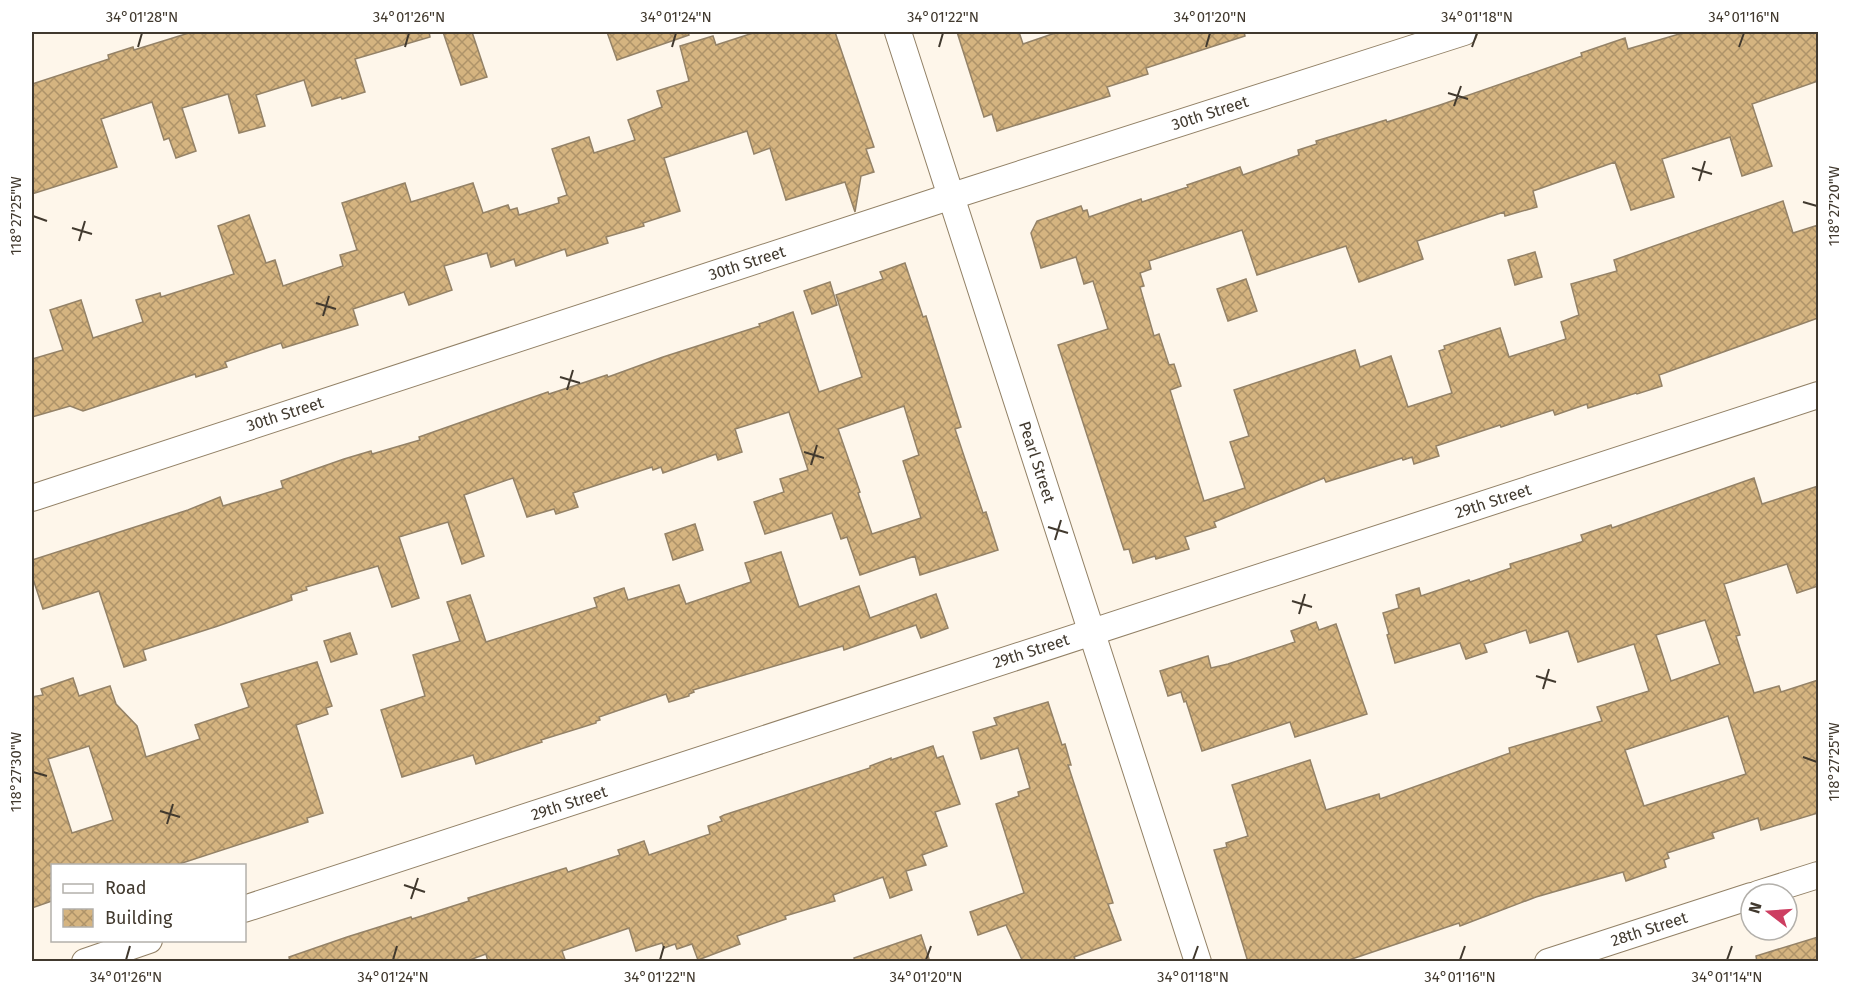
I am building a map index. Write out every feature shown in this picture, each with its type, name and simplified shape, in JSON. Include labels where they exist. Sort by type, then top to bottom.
[{"type":"street","name":"Pearl Street","points":[[898,32],[1198,962]]},
{"type":"street","name":"30th Street","points":[[32,498],[952,196],[1464,32]]},
{"type":"street","name":"29th Street","points":[[246,908],[1818,395]]},
{"type":"street","points":[[1796,882],[1818,875]]},
{"type":"street","name":"28th Street","points":[[1548,962],[1739,900]]},
{"type":"street","points":[[85,962],[143,942]]},
{"type":"building","points":[[192,32],[429,32],[430,37],[355,59],[365,92],[312,106],[304,80],[256,95],[265,126],[239,133],[228,94],[182,108],[196,151],[176,158],[169,138],[164,140],[152,102],[101,119],[117,167],[32,194],[32,84],[109,59],[108,55],[133,47],[134,50]]},
{"type":"building","points":[[443,32],[472,32],[487,77],[461,85]]},
{"type":"building","points":[[607,32],[688,32],[689,35],[617,60]]},
{"type":"building","points":[[756,32],[835,32],[874,147],[866,149],[874,172],[861,176],[855,212],[845,182],[786,200],[770,148],[754,154],[747,131],[664,158],[680,211],[643,223],[644,226],[606,237],[608,243],[567,256],[565,249],[516,266],[514,259],[491,267],[487,253],[444,266],[452,290],[409,305],[404,292],[353,309],[358,325],[283,348],[281,343],[225,362],[227,367],[196,377],[195,374],[83,411],[70,406],[32,417],[32,359],[63,350],[50,310],[81,300],[93,338],[143,322],[136,300],[160,293],[161,297],[234,274],[218,226],[249,215],[266,263],[275,260],[283,286],[343,266],[340,255],[357,250],[342,203],[405,183],[411,202],[473,183],[483,213],[508,205],[510,210],[517,208],[519,215],[559,203],[558,198],[567,195],[552,149],[589,137],[594,153],[635,140],[628,120],[662,107],[657,91],[689,81],[680,46],[713,36],[716,45]]},
{"type":"building","points":[[957,32],[1019,32],[1023,44],[1058,32],[1244,32],[1245,36],[1146,68],[1148,74],[1107,87],[1110,96],[997,131],[992,114],[984,117]]},
{"type":"building","points":[[1686,32],[1818,32],[1818,81],[1752,104],[1772,166],[1742,176],[1730,137],[1662,159],[1674,197],[1631,210],[1615,162],[1533,191],[1537,207],[1505,216],[1504,212],[1417,241],[1423,259],[1359,282],[1346,246],[1257,275],[1242,230],[1149,261],[1151,269],[1140,273],[1144,286],[1140,287],[1154,336],[1159,334],[1169,365],[1174,364],[1181,386],[1170,390],[1204,501],[1245,488],[1230,442],[1249,436],[1234,390],[1355,350],[1360,367],[1391,356],[1408,407],[1452,393],[1439,351],[1445,349],[1444,346],[1500,328],[1509,357],[1566,339],[1561,322],[1579,315],[1571,284],[1617,271],[1614,260],[1783,201],[1793,233],[1818,225],[1818,318],[1659,375],[1662,386],[1588,408],[1587,404],[1555,415],[1553,410],[1501,427],[1500,425],[1436,446],[1439,456],[1414,464],[1412,457],[1403,460],[1402,458],[1326,482],[1324,478],[1214,522],[1216,527],[1185,537],[1189,549],[1133,563],[1129,549],[1124,550],[1058,345],[1108,329],[1093,281],[1084,284],[1076,257],[1041,268],[1031,233],[1037,221],[1081,206],[1083,211],[1087,210],[1089,217],[1141,199],[1142,202],[1188,187],[1187,185],[1240,167],[1243,175],[1299,155],[1298,150],[1317,144],[1316,141],[1440,105],[1582,56],[1581,53],[1625,38],[1628,49]]},
{"type":"building","points":[[1535,252],[1542,277],[1515,285],[1508,260]]},
{"type":"building","points":[[905,263],[923,317],[926,316],[961,427],[955,429],[998,550],[920,575],[915,556],[860,575],[847,537],[841,539],[832,513],[765,534],[754,502],[784,492],[780,479],[808,470],[789,412],[735,429],[742,452],[718,460],[716,454],[663,473],[661,467],[653,470],[652,467],[573,493],[578,507],[556,514],[554,509],[527,517],[513,478],[464,495],[484,556],[462,564],[448,522],[399,537],[419,598],[392,607],[378,566],[306,587],[307,590],[291,595],[292,600],[143,650],[146,660],[124,667],[99,591],[43,609],[32,576],[32,560],[188,510],[220,497],[223,506],[283,488],[281,481],[344,459],[371,451],[372,454],[420,440],[419,437],[548,392],[549,394],[607,375],[608,377],[760,326],[759,324],[793,312],[819,392],[862,377],[836,295],[883,279],[880,272]],"holes":[[[904,406],[919,455],[903,461],[921,518],[872,534],[838,429]]]},
{"type":"building","points":[[1246,279],[1257,311],[1228,321],[1217,289]]},
{"type":"building","points":[[830,282],[837,305],[812,314],[804,291]]},
{"type":"building","points":[[1754,478],[1762,504],[1818,486],[1818,586],[1797,593],[1787,564],[1724,584],[1740,635],[1736,636],[1754,693],[1779,686],[1781,692],[1818,680],[1818,813],[1761,830],[1758,818],[1712,833],[1714,838],[1667,853],[1669,858],[1664,860],[1666,867],[1626,881],[1623,872],[1536,897],[1460,926],[1459,923],[1343,962],[1248,962],[1214,850],[1227,847],[1226,843],[1248,836],[1232,785],[1310,760],[1326,810],[1379,794],[1380,799],[1510,753],[1509,748],[1602,721],[1597,707],[1649,691],[1634,644],[1578,662],[1568,631],[1530,643],[1526,630],[1484,644],[1487,652],[1466,659],[1460,643],[1395,663],[1387,635],[1389,634],[1383,613],[1399,608],[1396,595],[1419,588],[1421,596],[1469,580],[1470,582],[1511,568],[1510,564],[1581,542],[1583,541],[1581,535],[1611,525],[1612,528]],"holes":[[[1705,620],[1720,664],[1671,681],[1656,635]],[[1728,716],[1746,774],[1644,806],[1625,750]]]},
{"type":"building","points":[[695,524],[703,550],[673,560],[665,534]]},
{"type":"building","points":[[781,552],[799,607],[859,586],[870,618],[936,594],[948,628],[921,638],[916,625],[844,650],[843,646],[693,690],[694,692],[689,696],[669,702],[666,694],[599,717],[600,720],[596,723],[476,764],[473,755],[402,777],[381,710],[425,696],[413,655],[460,641],[447,602],[470,595],[486,642],[597,607],[594,598],[624,588],[628,600],[679,585],[686,604],[751,582],[745,563]]},
{"type":"building","points":[[1316,622],[1319,630],[1336,624],[1367,714],[1295,737],[1290,722],[1202,751],[1186,701],[1184,702],[1181,692],[1168,696],[1160,671],[1208,656],[1211,668],[1228,664],[1295,642],[1291,631]]},
{"type":"building","points":[[350,633],[357,654],[331,662],[324,641]]},
{"type":"building","points":[[317,662],[332,706],[326,708],[328,714],[296,725],[323,813],[307,818],[308,822],[179,864],[51,864],[51,901],[32,908],[32,697],[43,695],[41,689],[73,678],[79,696],[110,686],[116,704],[137,726],[146,757],[200,739],[195,725],[249,707],[241,684]],"holes":[[[89,746],[113,820],[72,833],[48,759]]]},
{"type":"building","points":[[1048,702],[1062,745],[1065,744],[1071,765],[1068,765],[1113,903],[1108,904],[1121,940],[1074,957],[1076,962],[1023,962],[1006,925],[978,935],[970,912],[1024,893],[996,804],[1019,796],[1018,792],[1030,788],[1018,748],[981,759],[973,732],[997,725],[994,718]]},
{"type":"building","points":[[933,746],[937,758],[943,756],[960,804],[935,812],[947,846],[922,855],[926,865],[906,871],[912,890],[890,898],[883,877],[833,895],[835,901],[785,916],[786,919],[737,936],[740,944],[698,960],[692,944],[677,949],[675,944],[664,948],[662,943],[636,951],[629,928],[562,951],[566,962],[488,962],[486,954],[464,962],[290,962],[289,957],[347,937],[411,917],[412,919],[469,901],[468,898],[566,868],[568,872],[620,855],[618,850],[644,841],[649,855],[710,834],[708,826],[722,821],[720,817],[724,815]]},
{"type":"building","points":[[921,935],[930,962],[855,962],[854,958]]},
{"type":"building","points":[[1818,937],[1818,962],[1757,962],[1756,956]]}]
